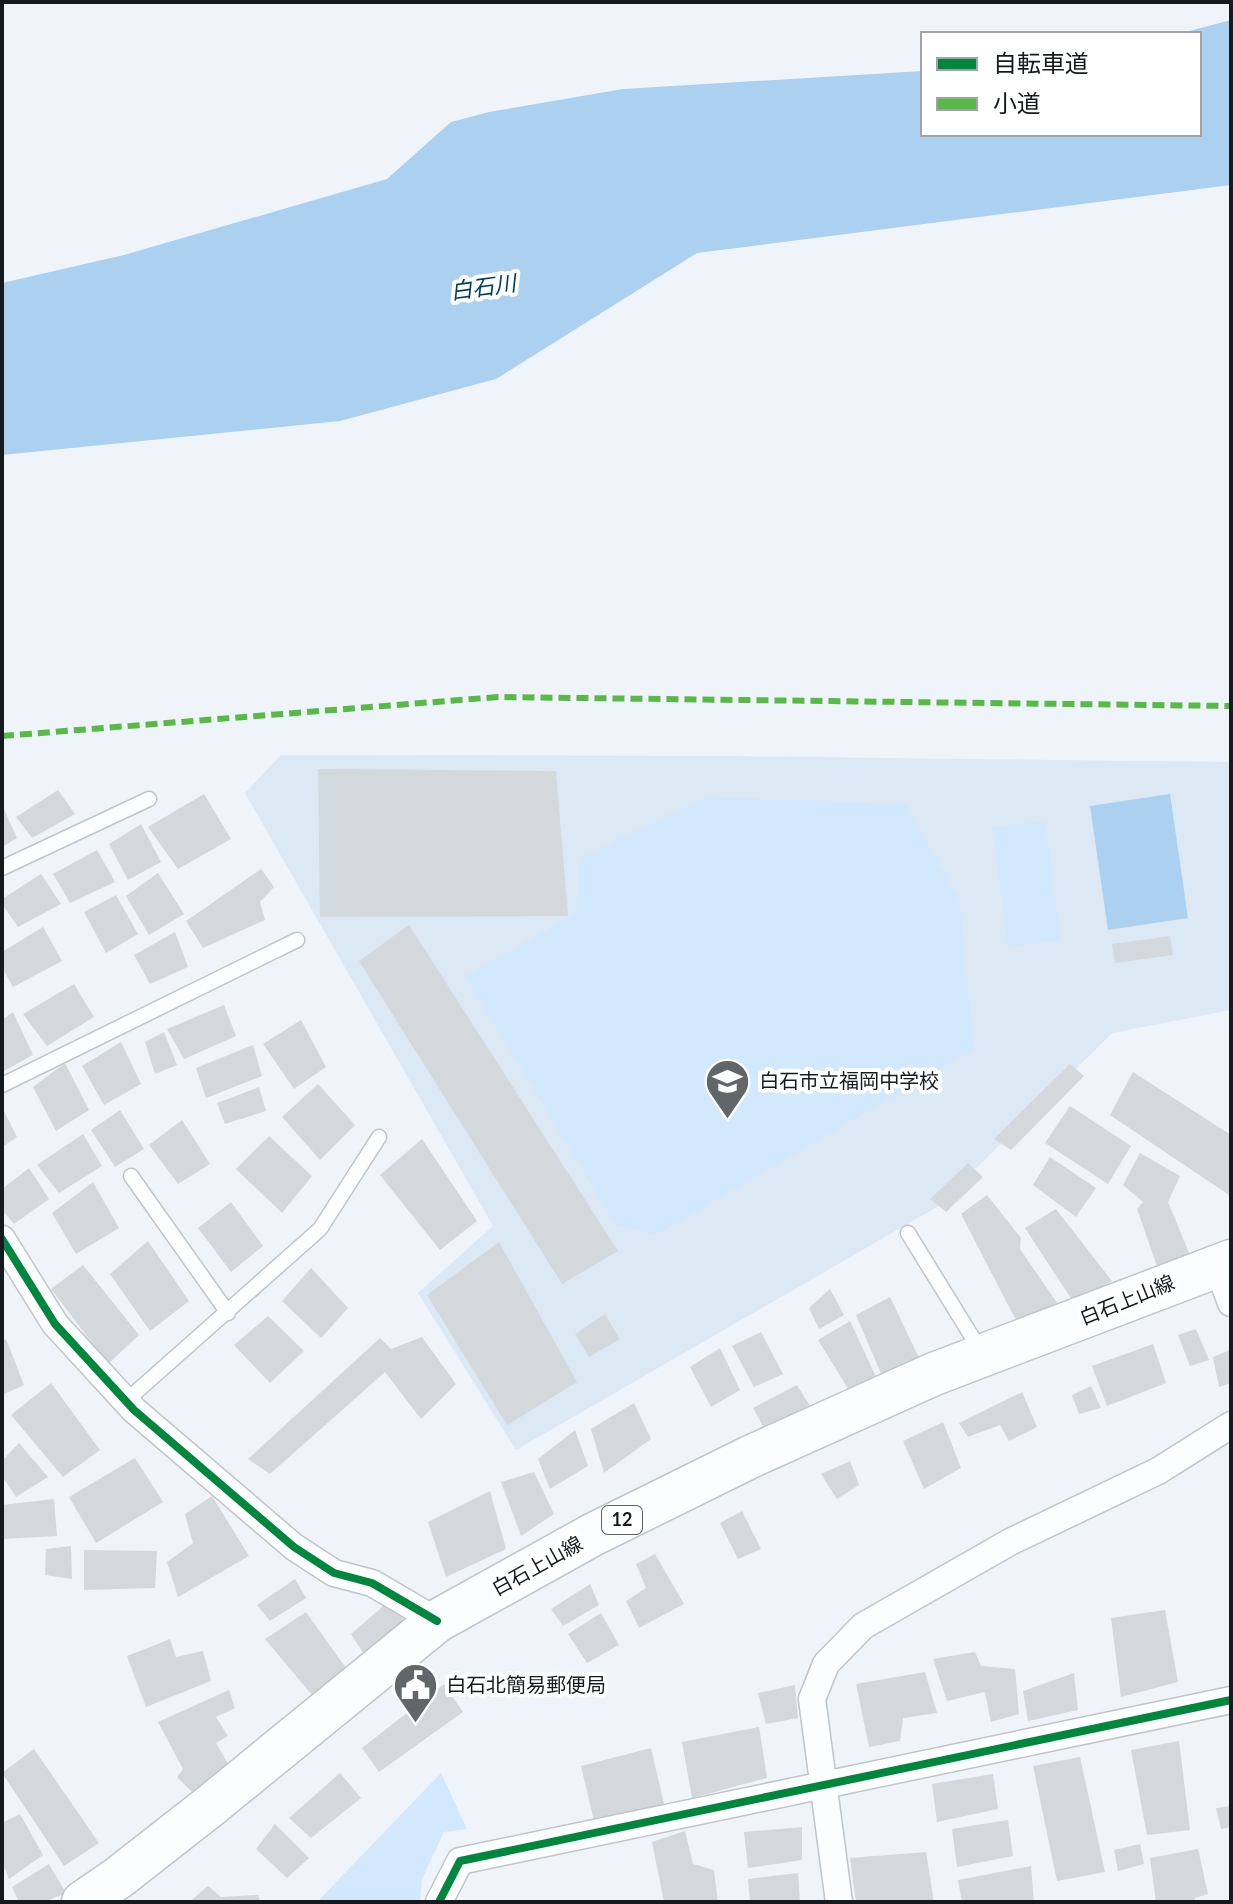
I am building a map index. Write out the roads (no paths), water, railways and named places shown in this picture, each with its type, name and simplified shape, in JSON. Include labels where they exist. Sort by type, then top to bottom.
[{"type":"main road","name":"白石上山線","points":[[83,1902],[210,1806],[437,1621],[594,1534],[750,1457],[934,1374],[1224,1263]]},
{"type":"street","points":[[2,1239],[55,1324],[126,1401],[294,1547],[334,1573],[372,1583],[437,1621]]},
{"type":"street","points":[[1224,1263],[1231,1303]]},
{"type":"street","points":[[839,1902],[812,1699],[826,1664],[863,1626],[1010,1542],[1158,1471],[1231,1425]]},
{"type":"street","points":[[439,1902],[460,1861],[1231,1700]]},
{"type":"lane","points":[[2,868],[149,799]]},
{"type":"lane","points":[[2,1085],[297,940]]},
{"type":"lane","points":[[126,1401],[320,1229],[379,1137]]},
{"type":"lane","points":[[131,1176],[228,1313]]},
{"type":"lane","points":[[908,1233],[984,1357]]},
{"type":"water","name":"白石川","points":[[1231,20],[1231,185],[697,253],[496,379],[340,421],[2,455],[2,283],[124,255],[387,179],[451,122],[489,112],[623,89],[921,71],[921,136],[1201,136],[1201,32],[1186,32]]},
{"type":"water","points":[[1170,794],[1188,918],[1108,930],[1090,806]]},
{"type":"place","name":"白石市立福岡中学校","points":[[728,1120]]},
{"type":"place","name":"白石北簡易郵便局","points":[[415,1724]]}]
